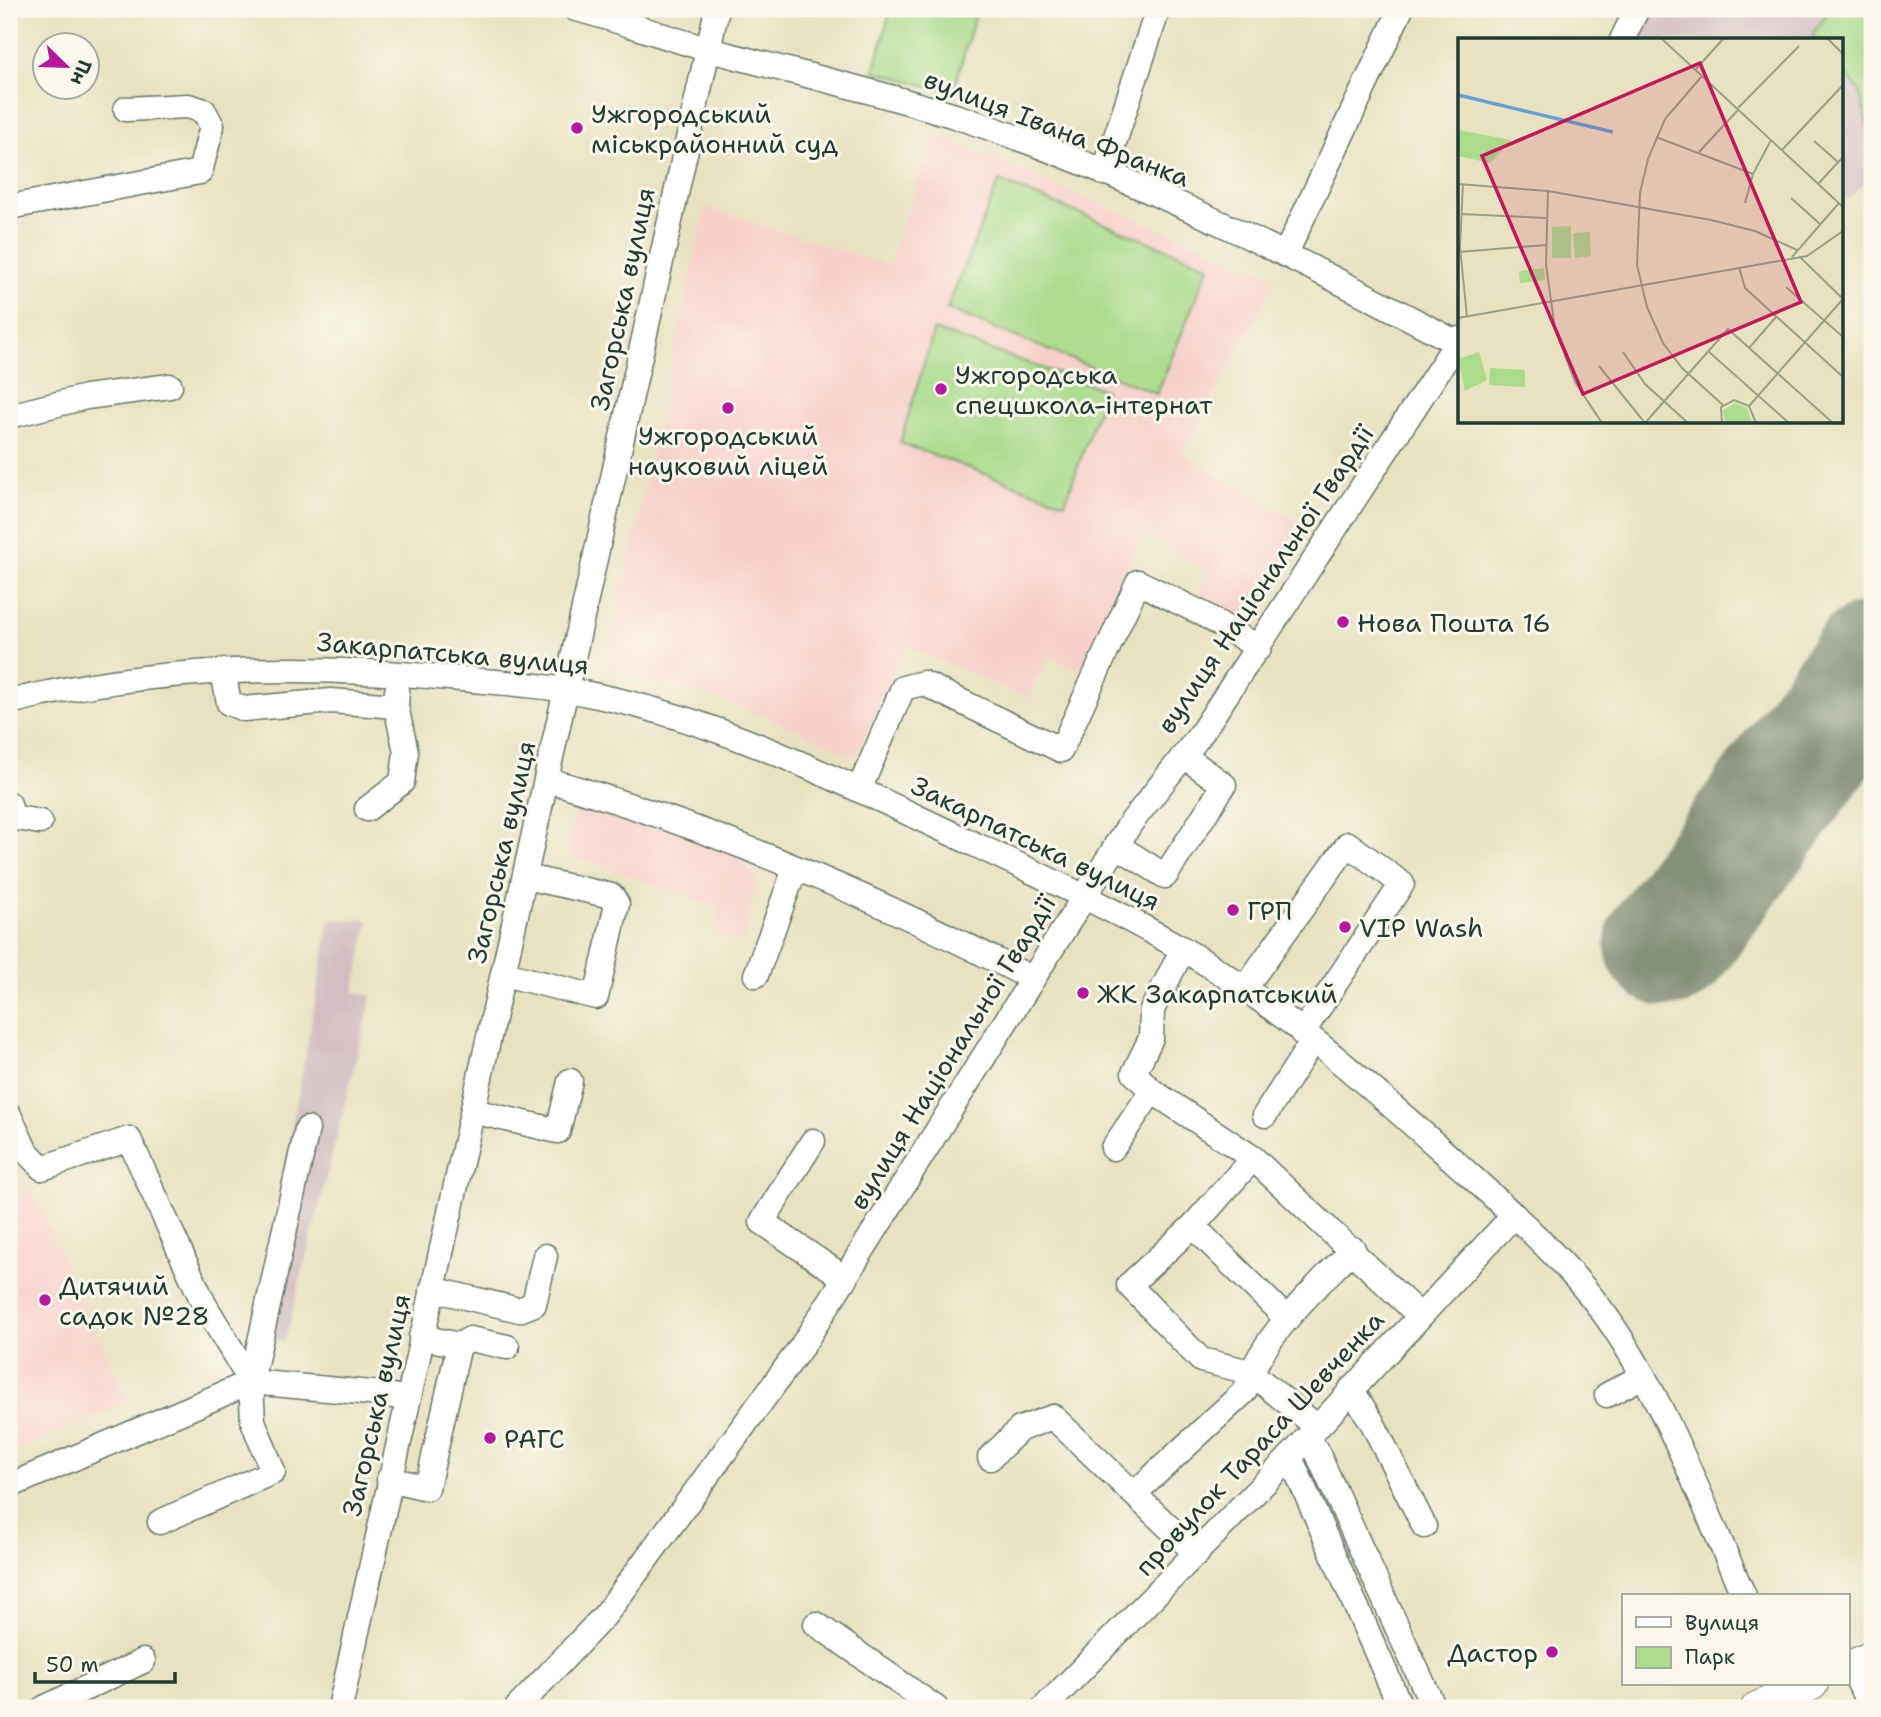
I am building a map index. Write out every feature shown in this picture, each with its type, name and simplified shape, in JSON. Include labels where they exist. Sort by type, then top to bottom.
[{"type":"main road","points":[[1757,1708],[1795,1687]]},
{"type":"street","name":"вулиця Івана Франка","points":[[579,9],[707,49],[864,89],[968,120],[1104,173],[1286,253],[1458,341]]},
{"type":"street","name":"Загорська вулиця","points":[[340,1708],[717,9]]},
{"type":"street","points":[[1104,173],[1157,9]]},
{"type":"street","points":[[1286,253],[1401,9]]},
{"type":"street","points":[[1623,38],[1637,9]]},
{"type":"street","points":[[9,207],[200,172],[212,126],[204,111],[188,106],[126,108]]},
{"type":"street","name":"вулиця Національної Гвардії","points":[[517,1708],[606,1615],[751,1418],[846,1279],[1116,845],[1184,756],[1259,648],[1458,341]]},
{"type":"street","points":[[9,416],[86,397],[170,386]]},
{"type":"street","points":[[859,790],[903,688],[923,683],[1061,750],[1138,582],[1203,614],[1259,648]]},
{"type":"street","name":"Закарпатська вулиця","points":[[9,702],[114,681],[223,671],[296,669],[400,673],[568,690],[604,697],[714,729],[802,762],[1084,896],[1183,949],[1244,989],[1387,1100],[1514,1215],[1597,1303],[1643,1376],[1743,1594]]},
{"type":"street","points":[[223,671],[229,703],[244,709],[331,701],[396,706]]},
{"type":"street","points":[[367,809],[402,782],[406,752],[396,706],[400,673]]},
{"type":"street","points":[[1116,845],[1165,876],[1224,785],[1184,756]]},
{"type":"street","points":[[548,780],[729,841],[1031,978]]},
{"type":"street","points":[[9,804],[12,817],[40,822]]},
{"type":"street","points":[[1244,989],[1348,844],[1402,884],[1307,1037],[1265,1115]]},
{"type":"street","points":[[756,975],[795,869]]},
{"type":"street","points":[[504,974],[596,997],[617,904],[612,896],[526,877]]},
{"type":"street","points":[[1183,949],[1152,1010],[1151,1038],[1134,1073],[1152,1091],[1253,1158],[1353,1249],[1420,1316]]},
{"type":"street","points":[[473,1111],[558,1131],[570,1082]]},
{"type":"street","points":[[1113,1148],[1152,1091]]},
{"type":"street","points":[[9,1115],[17,1154],[42,1168],[129,1139],[204,1304],[251,1382]]},
{"type":"street","points":[[160,1522],[273,1472],[253,1421],[251,1382],[307,1129]]},
{"type":"street","points":[[813,1141],[762,1222],[846,1279]]},
{"type":"street","points":[[1253,1158],[1193,1226],[1129,1285],[1201,1360],[1250,1372],[1304,1441],[1316,1450],[1434,1708]]},
{"type":"street","name":"провулок Тараса Шевченка","points":[[1044,1708],[1197,1554],[1514,1215]]},
{"type":"street","points":[[1193,1226],[1287,1319]]},
{"type":"street","points":[[1135,1493],[1244,1392],[1250,1372],[1287,1319],[1353,1249]]},
{"type":"street","points":[[432,1289],[519,1310],[534,1304],[545,1256]]},
{"type":"street","points":[[422,1337],[459,1345],[470,1339],[507,1347]]},
{"type":"street","points":[[389,1479],[427,1488],[459,1345]]},
{"type":"street","points":[[1607,1395],[1643,1376]]},
{"type":"street","points":[[9,1486],[251,1382],[382,1394],[408,1399]]},
{"type":"street","points":[[1351,1389],[1372,1422],[1424,1527]]},
{"type":"street","points":[[990,1458],[1020,1429],[1053,1417],[1197,1554]]},
{"type":"street","points":[[1304,1441],[1401,1708]]},
{"type":"street","points":[[816,1624],[936,1708]]},
{"type":"street","points":[[44,1708],[143,1661]]},
{"type":"street","points":[[1857,1664],[1871,1708]]},
{"type":"shaded area","points":[[1654,9],[1862,9],[1872,57],[1872,178],[1842,203],[1842,38],[1639,38]]},
{"type":"shaded area","name":"Ужгородська спецшкола-інтернат","points":[[933,134],[1268,274],[1274,285],[1181,454],[1312,529],[1255,629],[1197,596],[1209,572],[1142,534],[1082,670],[1048,657],[1029,699],[907,646],[856,756],[764,716],[696,693],[605,669],[705,207],[889,266]]},
{"type":"shaded area","points":[[580,796],[728,850],[757,879],[743,942],[715,934],[720,908],[566,853]]},
{"type":"shaded area","points":[[330,919],[369,920],[354,992],[372,996],[285,1341],[261,1337],[258,1316]]},
{"type":"shaded area","name":"Дитячий садок №28","points":[[31,1189],[127,1401],[9,1455],[9,1199]]},
{"type":"green space","points":[[891,9],[977,9],[953,93],[874,71]]},
{"type":"green space","points":[[1830,9],[1872,9],[1872,142],[1859,90],[1842,69],[1842,38],[1815,38],[1812,34]]},
{"type":"green space","points":[[999,181],[1209,266],[1157,394],[947,309]]},
{"type":"green space","points":[[934,330],[1105,390],[1065,503],[900,443]]},
{"type":"runway","points":[[1668,944],[1872,665]]},
{"type":"place","name":"Ужгородський міськрайонний суд","points":[[577,128]]},
{"type":"place","name":"Ужгородська спецшкола-інтернат","points":[[941,389]]},
{"type":"place","name":"Ужгородський науковий ліцей","points":[[728,408]]},
{"type":"place","name":"Нова Пошта 16","points":[[1343,622]]},
{"type":"place","name":"ГРП","points":[[1233,910]]},
{"type":"place","name":"VIP Wash","points":[[1345,927]]},
{"type":"place","name":"ЖК Закарпатський","points":[[1083,993]]},
{"type":"place","name":"Дитячий садок №28","points":[[45,1300]]},
{"type":"place","name":"РАГС","points":[[490,1438]]},
{"type":"place","name":"Дастор","points":[[1552,1652]]}]
